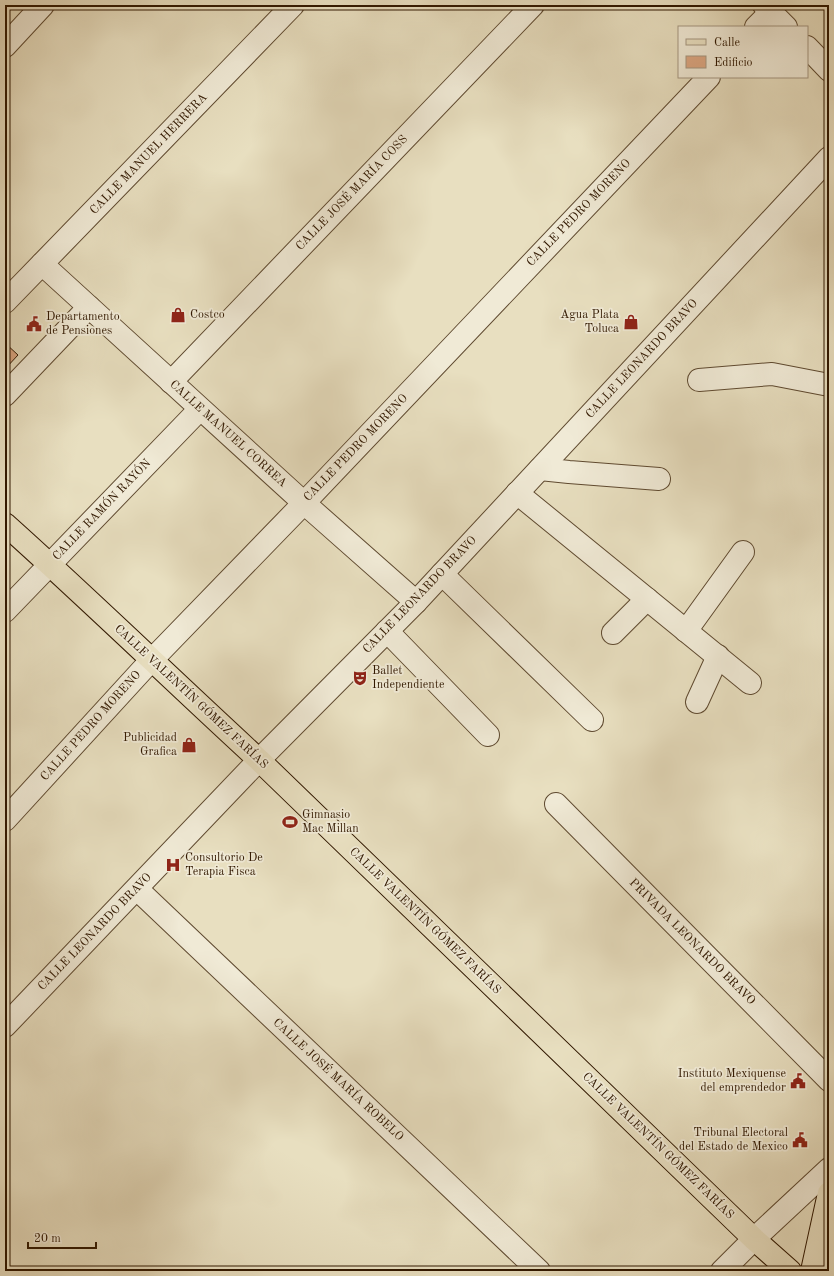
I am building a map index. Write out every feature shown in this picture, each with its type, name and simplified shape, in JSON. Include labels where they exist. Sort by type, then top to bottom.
[{"type":"main road","name":"CALLE VALENTÍN GÓMEZ FARÍAS","points":[[5,524],[50,564],[259,760],[754,1240],[790,1271]]},
{"type":"main road","points":[[812,1271],[829,1193]]},
{"type":"street","points":[[5,46],[43,5]]},
{"type":"street","name":"CALLE MANUEL HERRERA","points":[[5,302],[292,5]]},
{"type":"street","name":"CALLE JOSÉ MARÍA COSS","points":[[171,382],[533,5]]},
{"type":"street","points":[[757,26],[768,8],[785,26]]},
{"type":"street","points":[[808,48],[829,70]]},
{"type":"street","name":"CALLE PEDRO MORENO","points":[[5,820],[152,660],[304,503],[708,78]]},
{"type":"street","name":"CALLE LEONARDO BRAVO","points":[[5,1026],[259,760],[416,602],[829,158]]},
{"type":"street","name":"CALLE MANUEL CORREA","points":[[42,264],[304,503],[416,602]]},
{"type":"street","points":[[5,395],[89,307]]},
{"type":"street","points":[[699,380],[772,374],[829,385]]},
{"type":"street","name":"CALLE RAMÓN RAYÓN","points":[[5,612],[200,408]]},
{"type":"street","points":[[540,469],[659,479]]},
{"type":"street","points":[[517,493],[750,683]]},
{"type":"street","points":[[686,631],[743,552]]},
{"type":"street","points":[[442,574],[592,720]]},
{"type":"street","points":[[613,633],[647,599]]},
{"type":"street","points":[[387,631],[488,735]]},
{"type":"street","points":[[697,702],[718,656]]},
{"type":"street","name":"PRIVADA LEONARDO BRAVO","points":[[556,804],[829,1080]]},
{"type":"street","name":"CALLE JOSÉ MARÍA ROBELO","points":[[136,889],[539,1271]]},
{"type":"street","points":[[722,1271],[829,1169]]},
{"type":"building","points":[[5,343],[18,355],[5,369]]},
{"type":"place","name":"Costco","points":[[178,315]]},
{"type":"place","name":"Agua Plata Toluca","points":[[631,322]]},
{"type":"place","name":"Departamento de Pensiones","points":[[34,324]]},
{"type":"place","name":"Ballet Independiente","points":[[360,678]]},
{"type":"place","name":"Publicidad Grafica","points":[[189,745]]},
{"type":"place","name":"Gimnasio Mac Millan","points":[[290,822]]},
{"type":"place","name":"Consultorio De Terapia Fisca","points":[[173,865]]},
{"type":"place","name":"Instituto Mexiquense del emprendedor","points":[[798,1081]]},
{"type":"place","name":"Tribunal Electoral del Estado de Mexico","points":[[800,1140]]}]
